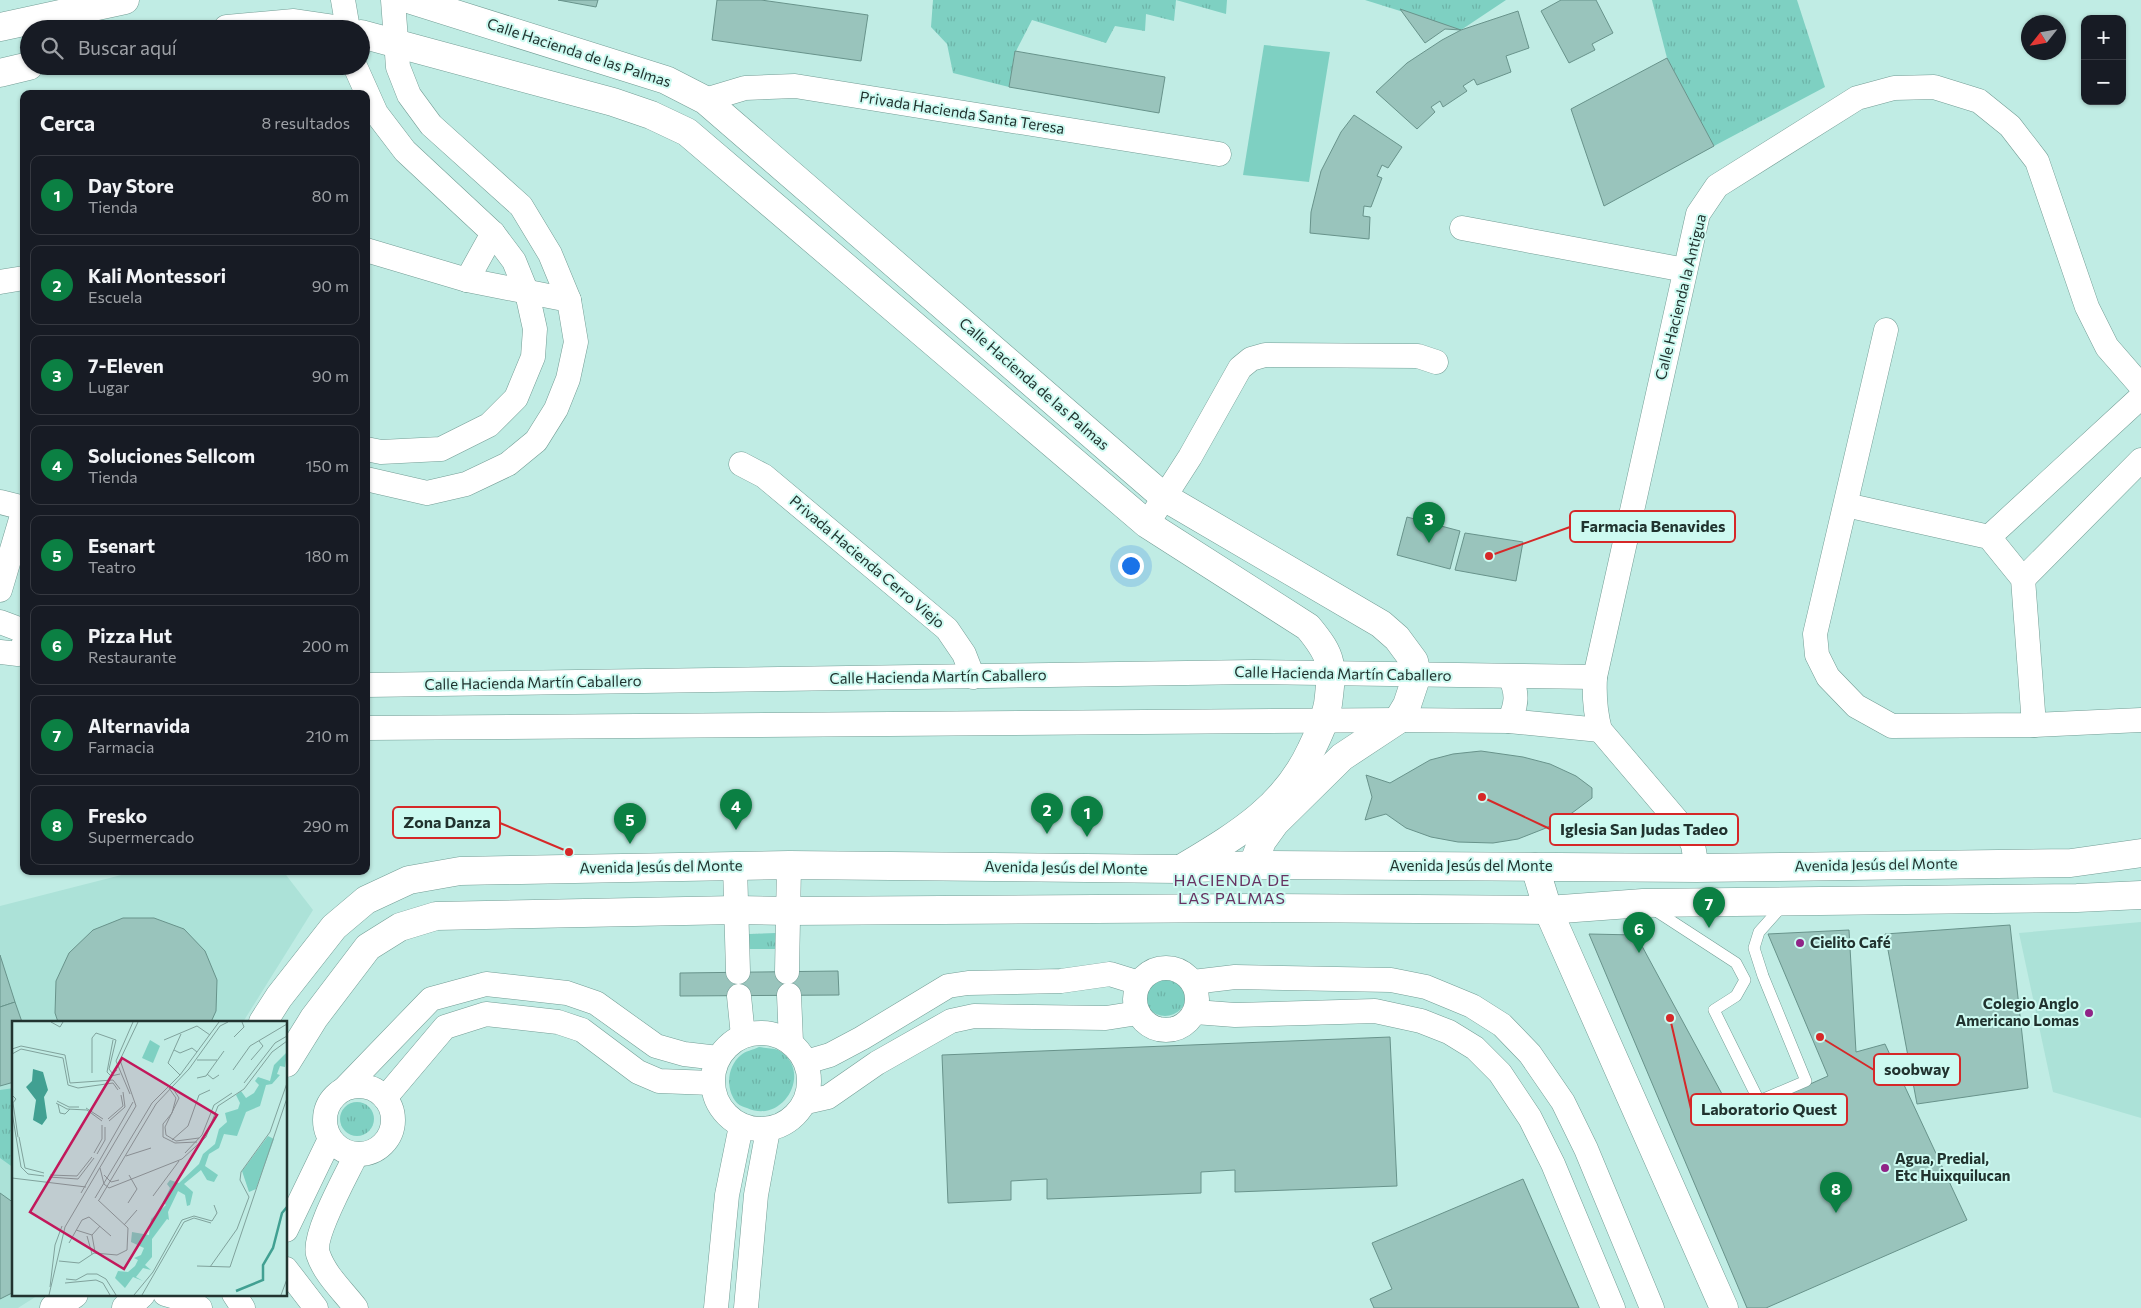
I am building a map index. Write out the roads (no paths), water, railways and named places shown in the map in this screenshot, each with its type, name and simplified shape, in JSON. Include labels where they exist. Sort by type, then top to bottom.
[{"type":"main road","points":[[29,20],[125,0]]},
{"type":"main road","name":"Calle Hacienda de las Palmas","points":[[411,0],[628,67],[666,80],[705,100],[1164,497],[1381,624],[1407,650],[1414,661],[1416,675]]},
{"type":"main road","points":[[0,26],[20,22]]},
{"type":"main road","points":[[370,36],[613,102],[651,115],[687,132],[1147,524],[1308,627],[1322,643],[1330,662],[1332,673],[1325,722],[1298,776],[1282,796],[1235,836],[1179,869]]},
{"type":"main road","points":[[0,73],[20,68]]},
{"type":"main road","points":[[862,283],[886,256]]},
{"type":"main road","points":[[1253,864],[1262,841],[1275,823],[1342,757],[1398,720],[1407,705],[1416,675]]},
{"type":"main road","name":"Avenida Jesús del Monte","points":[[264,1021],[279,997],[334,927],[366,900],[409,880],[460,871],[789,865],[1179,869],[1253,864],[1697,868],[2071,863],[2141,853]]},
{"type":"main road","points":[[1535,867],[1548,910],[1724,1308]]},
{"type":"main road","points":[[288,1060],[314,1018],[368,947],[400,927],[436,916],[736,910],[1253,908],[1548,910],[1643,903],[2077,898],[2141,894]]},
{"type":"main road","points":[[54,1308],[71,1296]]},
{"type":"main road","points":[[126,1308],[139,1296]]},
{"type":"street","points":[[343,0],[346,20]]},
{"type":"street","points":[[370,480],[427,493],[466,484],[508,464],[536,442],[556,409],[568,379],[576,342],[569,300],[550,254],[520,206],[431,125],[409,95],[398,67],[393,0]]},
{"type":"street","points":[[359,75],[366,90]]},
{"type":"street","name":"Privada Hacienda Santa Teresa","points":[[705,100],[745,88],[795,86],[1220,154]]},
{"type":"street","name":"Calle Hacienda la Antigua","points":[[1600,730],[1596,713],[1595,677],[1698,214],[1717,186],[1857,98],[1894,88],[1934,87],[1979,101],[2010,126],[2037,161],[2087,307],[2107,347],[2141,386]]},
{"type":"street","points":[[370,100],[376,113],[405,151],[493,233],[514,261],[527,293],[535,329],[533,357],[516,398],[489,426],[442,449],[381,452],[370,450]]},
{"type":"street","points":[[405,151],[431,125]]},
{"type":"street","points":[[429,172],[451,144]]},
{"type":"street","points":[[1462,228],[1685,270]]},
{"type":"street","points":[[467,280],[493,233]]},
{"type":"street","points":[[370,251],[467,280],[569,300]]},
{"type":"street","points":[[0,282],[20,279]]},
{"type":"street","points":[[1886,330],[1815,634],[1817,655],[1828,677],[1856,706],[1892,726],[2034,725],[2141,720]]},
{"type":"street","points":[[1147,524],[1240,368],[1250,359],[1265,355],[1418,356],[1436,362]]},
{"type":"street","points":[[1988,537],[2141,397]]},
{"type":"street","points":[[2024,578],[2141,460]]},
{"type":"street","name":"Privada Hacienda Cerro Viejo","points":[[741,464],[764,476],[947,629],[964,654],[973,677]]},
{"type":"street","points":[[0,502],[20,508]]},
{"type":"street","points":[[1846,505],[1988,537],[2024,578],[2034,725]]},
{"type":"street","points":[[0,590],[20,522]]},
{"type":"street","points":[[0,622],[20,630]]},
{"type":"street","points":[[0,652],[18,654],[20,651]]},
{"type":"street","points":[[0,662],[20,667]]},
{"type":"street","name":"Calle Hacienda Martín Caballero","points":[[370,685],[1254,672],[1595,677]]},
{"type":"street","points":[[1509,721],[1517,700],[1515,688],[1510,677]]},
{"type":"street","points":[[370,728],[1398,720],[1509,721],[1600,730],[1686,831],[1693,845],[1697,868]]},
{"type":"street","points":[[788,972],[789,865]]},
{"type":"street","points":[[735,866],[738,972]]},
{"type":"street","points":[[1159,968],[1172,968],[1184,972],[1193,982],[1198,998],[1195,1012],[1190,1020],[1178,1028],[1163,1030],[1148,1024],[1138,1013],[1136,993],[1139,983],[1147,974],[1159,968]]},
{"type":"street","points":[[806,1062],[830,1055],[862,1038],[948,986],[968,983],[1061,981],[1110,974],[1139,983]]},
{"type":"street","points":[[1193,982],[1235,977],[1392,980],[1426,987],[1472,1006],[1502,1025],[1530,1054],[1563,1102],[1586,1149],[1652,1308]]},
{"type":"street","points":[[344,1089],[358,1086],[373,1089],[385,1098],[393,1116],[390,1136],[376,1150],[356,1154],[346,1152],[337,1146],[330,1138],[325,1120],[330,1102],[432,999],[486,984],[567,993],[596,1003],[656,1046],[684,1054],[718,1058]]},
{"type":"street","points":[[789,995],[791,1042]]},
{"type":"street","points":[[739,996],[743,1036]]},
{"type":"street","points":[[1195,1012],[1235,1015],[1375,1011],[1421,1021],[1449,1032],[1475,1048],[1500,1073],[1530,1118],[1553,1164],[1613,1308]]},
{"type":"street","points":[[806,1102],[828,1097],[876,1063],[951,1021],[974,1016],[1106,1018],[1138,1013]]},
{"type":"street","points":[[385,1098],[445,1028],[486,1014],[558,1022],[582,1030],[638,1072],[660,1081],[712,1083]]},
{"type":"street","points":[[768,1032],[791,1042],[806,1062],[810,1082],[806,1102],[791,1121],[768,1130],[741,1126],[721,1109],[712,1083],[718,1058],[728,1045],[743,1036],[768,1032]]},
{"type":"street","points":[[716,1308],[727,1195],[741,1126]]},
{"type":"street","points":[[746,1308],[756,1195],[768,1130]]},
{"type":"street","points":[[288,1226],[330,1138]]},
{"type":"street","points":[[356,1154],[319,1234],[317,1252],[325,1269],[356,1308]]},
{"type":"street","points":[[288,1272],[316,1308]]},
{"type":"street","points":[[171,1296],[186,1300],[200,1308]]},
{"type":"street","points":[[235,1296],[242,1308]]},
{"type":"lane","points":[[1643,903],[1736,964],[1745,980],[1736,996],[1714,1010],[1759,1101],[1806,1081],[1763,976],[1754,948],[1759,932],[1787,901]]},
{"type":"place","name":"7-Eleven","points":[[1429,543]]},
{"type":"place","name":"Farmacia Benavides","points":[[1489,556]]},
{"type":"place","name":"Iglesia San Judas Tadeo","points":[[1482,797]]},
{"type":"place","name":"Soluciones Sellcom","points":[[736,830]]},
{"type":"place","name":"Kali Montessori","points":[[1047,834]]},
{"type":"place","name":"Day Store","points":[[1087,837]]},
{"type":"place","name":"Esenart","points":[[630,844]]},
{"type":"place","name":"Zona Danza","points":[[569,852]]},
{"type":"place","name":"Alternavida","points":[[1709,928]]},
{"type":"place","name":"Cielito Café","points":[[1800,943]]},
{"type":"place","name":"Pizza Hut","points":[[1639,953]]},
{"type":"place","name":"Colegio Anglo Americano Lomas","points":[[2089,1013]]},
{"type":"place","name":"Laboratorio Quest","points":[[1670,1018]]},
{"type":"place","name":"soobway","points":[[1820,1037]]},
{"type":"place","name":"Agua, Predial, Etc Huixquilucan","points":[[1885,1168]]},
{"type":"place","name":"Fresko","points":[[1836,1213]]},
{"type":"district","name":"HACIENDA DE LAS PALMAS","points":[[1232,889]]}]
